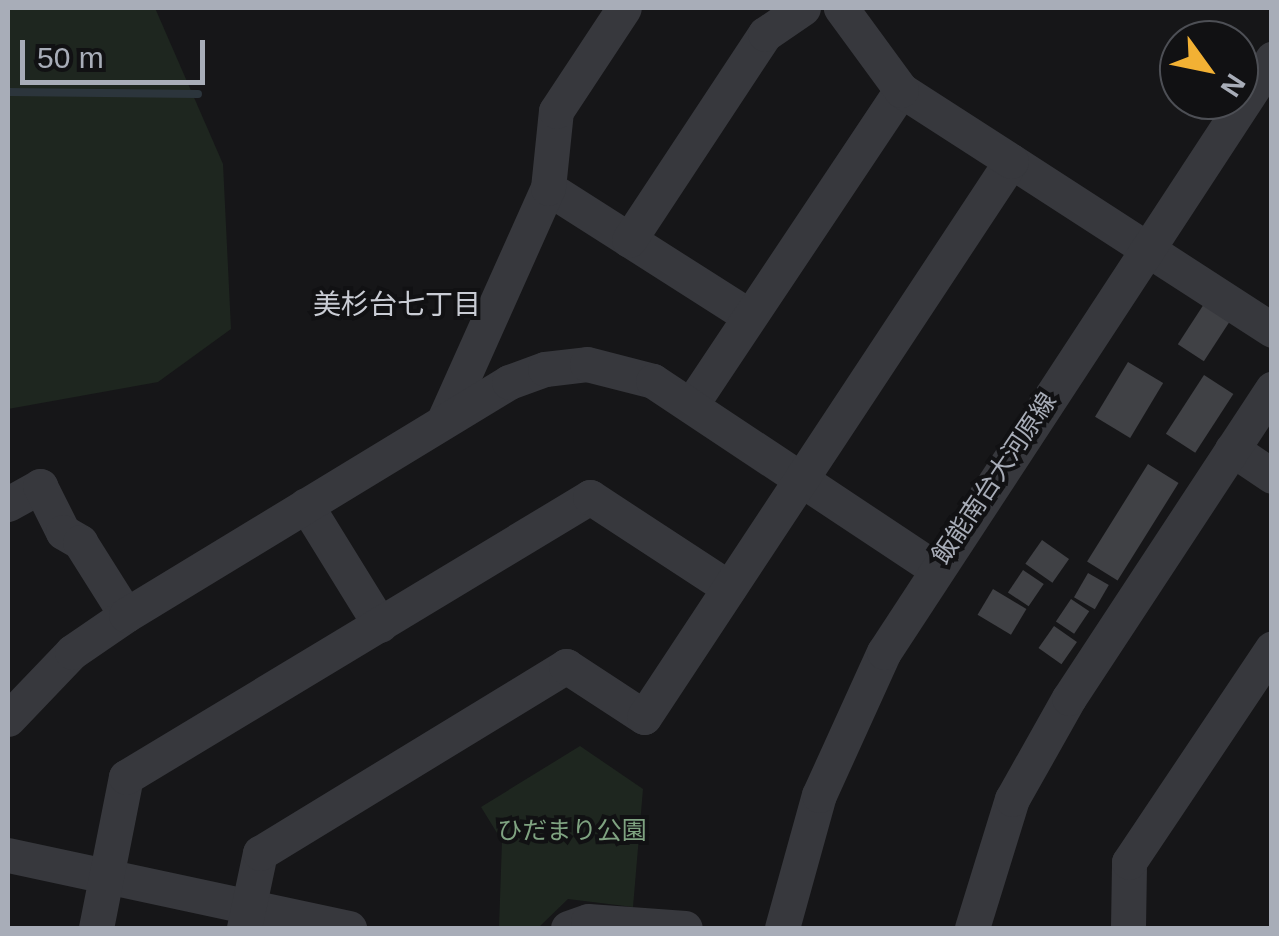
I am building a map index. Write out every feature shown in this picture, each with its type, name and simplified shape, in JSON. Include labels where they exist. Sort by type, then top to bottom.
[{"type":"street","points":[[444,420],[548,188],[556,111],[624,8]]},
{"type":"street","points":[[629,240],[765,34],[803,8]]},
{"type":"street","points":[[841,8],[901,90],[1272,330]]},
{"type":"street","name":"飯能南台大河原線","points":[[782,928],[819,795],[848,720],[934,568],[1272,60]]},
{"type":"street","points":[[690,404],[901,90]]},
{"type":"street","points":[[246,917],[260,853],[566,666],[644,717],[1011,161]]},
{"type":"street","points":[[548,188],[749,316]]},
{"type":"street","points":[[8,719],[72,652],[444,420],[509,382],[588,364],[653,381],[934,568]]},
{"type":"street","points":[[972,928],[1012,798],[1069,698],[1272,389]]},
{"type":"street","points":[[1232,450],[1272,476]]},
{"type":"street","points":[[8,504],[40,486],[63,532],[80,542],[126,615]]},
{"type":"street","points":[[96,928],[126,777],[590,497],[729,588]]},
{"type":"street","points":[[306,506],[380,626]]},
{"type":"street","points":[[1128,928],[1128,862],[1272,648]]},
{"type":"street","points":[[8,855],[107,876],[246,917],[349,928]]},
{"type":"street","points":[[568,928],[588,921],[685,928]]},
{"type":"green space","points":[[8,8],[155,8],[223,164],[231,329],[158,382],[8,409]]},
{"type":"green space","name":"ひだまり公園","points":[[580,746],[643,789],[633,907],[568,899],[538,928],[499,928],[502,841],[481,807]]},
{"type":"building","points":[[1204,304],[1230,321],[1204,361],[1178,344]]},
{"type":"building","points":[[1128,362],[1163,383],[1130,438],[1095,417]]},
{"type":"building","points":[[1204,375],[1233,394],[1195,453],[1166,434]]},
{"type":"building","points":[[1148,464],[1179,483],[1118,581],[1087,562]]},
{"type":"building","points":[[1042,540],[1069,559],[1052,583],[1025,564]]},
{"type":"building","points":[[1023,570],[1044,584],[1029,606],[1008,592]]},
{"type":"building","points":[[1088,573],[1109,585],[1095,609],[1074,597]]},
{"type":"building","points":[[993,589],[1026,609],[1011,635],[978,615]]},
{"type":"building","points":[[1071,599],[1089,611],[1074,634],[1056,621]]},
{"type":"building","points":[[1054,626],[1077,642],[1061,664],[1039,648]]},
{"type":"waterway","points":[[8,92],[198,94]]},
{"type":"district","name":"美杉台七丁目","points":[[397,305]]}]
